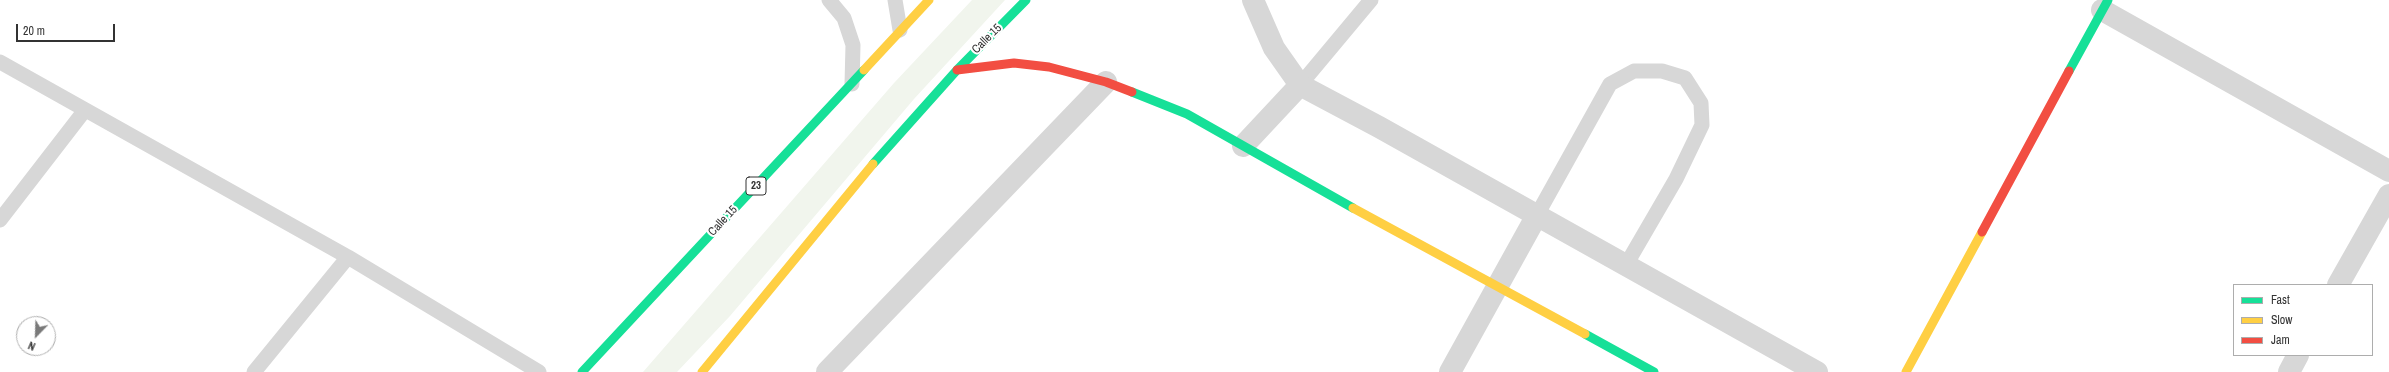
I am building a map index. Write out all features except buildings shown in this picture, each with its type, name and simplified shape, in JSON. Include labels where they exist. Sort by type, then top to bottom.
[{"type":"street","name":"Calle 15","points":[[582,372],[929,0]]},
{"type":"street","name":"Calle 15","points":[[702,372],[750,316],[875,161],[957,70],[1026,0]]},
{"type":"street","points":[[1258,4],[1274,48],[1300,85],[1537,215],[1817,372]]},
{"type":"street","points":[[1906,372],[2105,5],[2389,171]]},
{"type":"street","points":[[957,70],[1014,63],[1049,67],[1106,82],[1187,114],[1654,372]]},
{"type":"street","points":[[827,372],[1106,82]]},
{"type":"street","points":[[1243,146],[1300,85]]},
{"type":"street","points":[[2339,284],[2389,194]]},
{"type":"street","points":[[1450,372],[1537,215]]},
{"type":"street","points":[[2289,372],[2297,356]]},
{"type":"lane","points":[[829,0],[844,18],[854,45],[852,84]]},
{"type":"lane","points":[[896,0],[900,30]]},
{"type":"lane","points":[[1300,85],[1371,0]]},
{"type":"lane","points":[[0,62],[348,257],[539,372]]},
{"type":"lane","points":[[1537,215],[1610,84],[1634,71],[1662,71],[1685,78],[1701,103],[1702,125],[1676,179],[1626,265]]},
{"type":"lane","points":[[0,220],[86,110]]},
{"type":"lane","points":[[254,372],[348,257]]},
{"type":"shaded area","points":[[972,0],[1005,0],[914,99],[730,316],[677,372],[643,372],[894,83]]},
{"type":"traffic: fast","points":[[873,164],[957,70],[1026,0]]},
{"type":"traffic: fast","points":[[2069,71],[2108,0]]},
{"type":"traffic: fast","points":[[582,372],[864,70]]},
{"type":"traffic: fast","points":[[1132,92],[1187,114],[1353,208]]},
{"type":"traffic: fast","points":[[1585,334],[1654,372]]},
{"type":"traffic: slow","points":[[864,70],[929,0]]},
{"type":"traffic: slow","points":[[702,372],[873,164]]},
{"type":"traffic: slow","points":[[1353,208],[1585,334]]},
{"type":"traffic: slow","points":[[1906,372],[1982,232]]},
{"type":"traffic: jam","points":[[957,70],[1014,63],[1049,67],[1106,82],[1132,92]]},
{"type":"traffic: jam","points":[[1982,232],[2069,71]]}]
